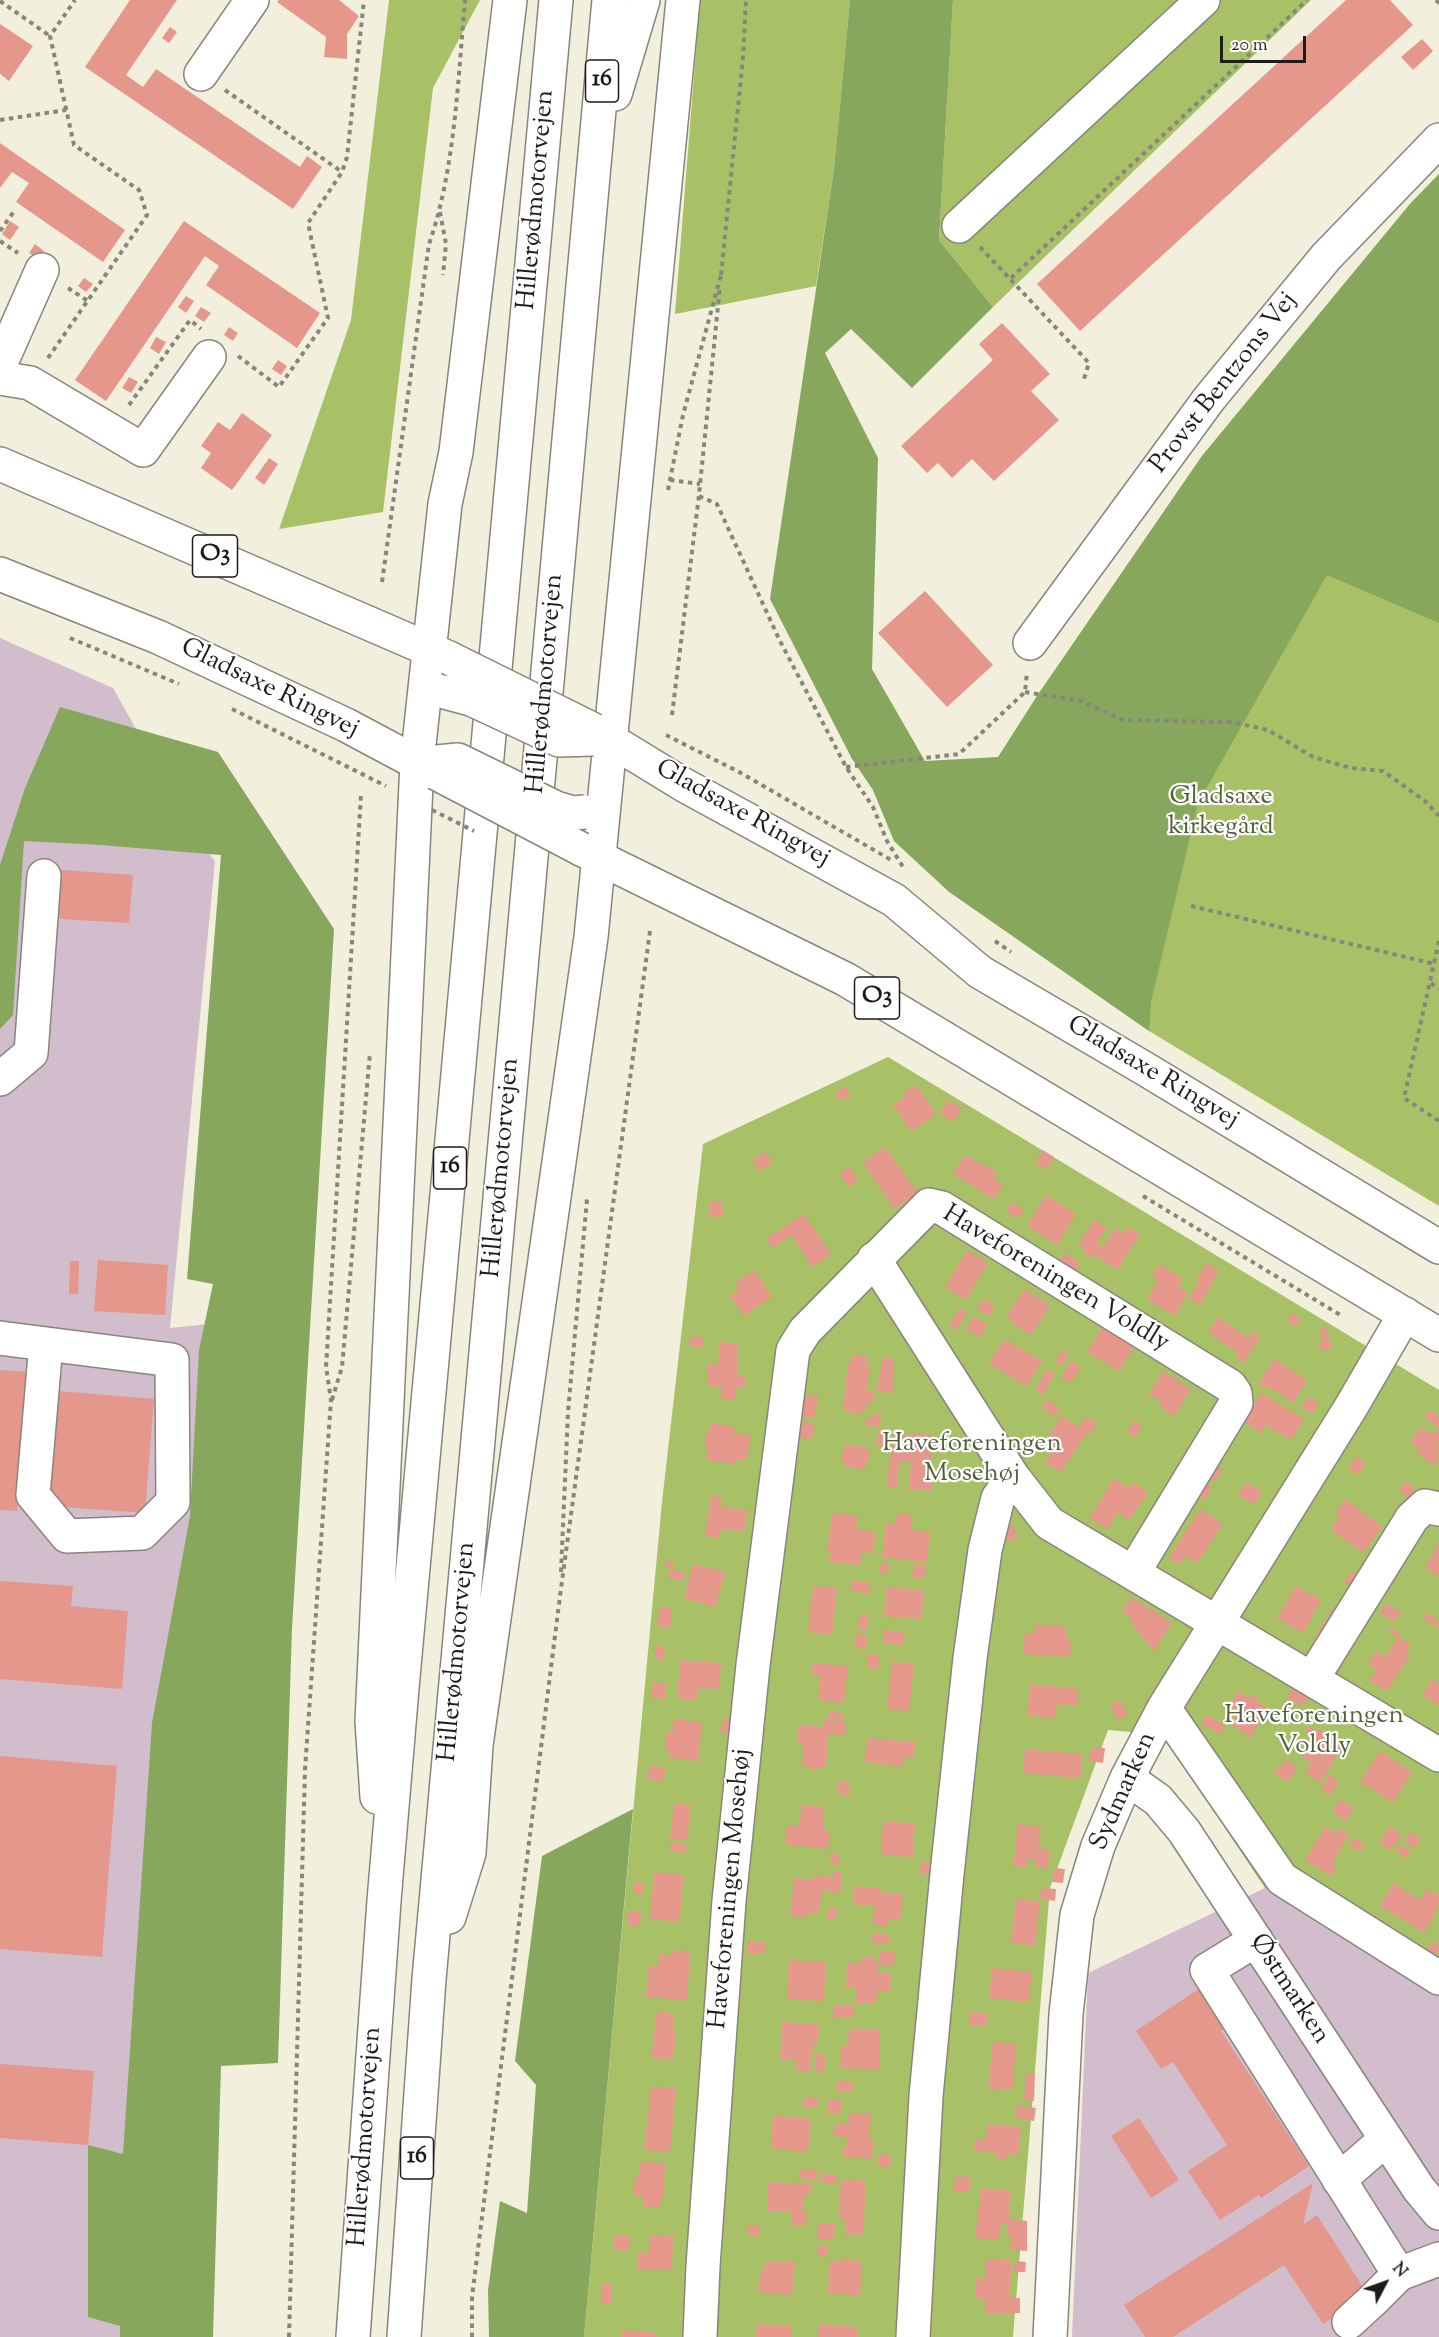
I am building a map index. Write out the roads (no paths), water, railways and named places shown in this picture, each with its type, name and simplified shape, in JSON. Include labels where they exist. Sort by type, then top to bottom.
[{"type":"main road","points":[[201,74],[252,0]]},
{"type":"main road","points":[[384,1901],[372,1721],[415,801],[430,766],[439,653],[445,504],[458,440],[510,0]]},
{"type":"main road","name":"Hillerødmotorvejen","points":[[353,2337],[384,1901],[556,0]]},
{"type":"main road","name":"Hillerødmotorvejen","points":[[404,2337],[429,1979],[609,0]]},
{"type":"main road","points":[[594,162],[643,0]]},
{"type":"main road","points":[[429,1979],[469,1853],[476,1745],[591,937],[590,854],[599,736],[682,0]]},
{"type":"main road","points":[[959,226],[1203,0]]},
{"type":"main road","name":"Provst Bentzons Vej","points":[[1030,643],[1209,399],[1326,258],[1439,140]]},
{"type":"main road","points":[[0,366],[42,270]]},
{"type":"main road","points":[[15,380],[143,450],[217,348]]},
{"type":"main road","name":"Gladsaxe Ringvej","points":[[0,464],[439,653],[599,736],[894,900],[980,972],[1439,1247]]},
{"type":"main road","name":"Gladsaxe Ringvej","points":[[0,574],[158,637],[346,725],[430,766],[590,854],[845,979],[1439,1335]]},
{"type":"main road","points":[[435,694],[471,699],[559,740],[599,736]]},
{"type":"main road","points":[[430,766],[458,760],[556,808],[573,813],[595,810]]},
{"type":"main road","points":[[0,1078],[31,1053],[44,876]]},
{"type":"main road","name":"Haveforeningen Voldly","points":[[874,1259],[921,1211],[929,1205],[942,1208],[1230,1386],[1235,1393],[1236,1403],[1133,1573]]},
{"type":"main road","points":[[874,1259],[1013,1477],[1049,1523],[1439,1755]]},
{"type":"main road","name":"Haveforeningen Mosehøj","points":[[700,2337],[730,1889],[753,1665],[793,1350],[805,1331],[874,1259]]},
{"type":"main road","name":"Sydmarken","points":[[1050,2337],[1066,2014],[1077,1915],[1098,1846],[1127,1778],[1164,1708],[1348,1412],[1405,1314]]},
{"type":"main road","points":[[0,1338],[172,1360],[173,1502],[142,1533],[67,1536],[33,1496],[46,1344]]},
{"type":"main road","points":[[913,2337],[926,2096],[945,1886],[970,1658],[987,1542],[998,1498],[1013,1477]]},
{"type":"main road","points":[[1312,1679],[1412,1518],[1425,1506],[1439,1509]]},
{"type":"main road","points":[[1164,1708],[1282,1879],[1439,1978]]},
{"type":"main road","name":"Østmarken","points":[[1127,1778],[1158,1800],[1184,1831],[1419,2189],[1439,2213]]},
{"type":"main road","points":[[1256,1940],[1207,1970],[1399,2274]]},
{"type":"main road","points":[[1339,2180],[1386,2139]]},
{"type":"main road","points":[[1349,2322],[1399,2274],[1439,2259]]},
{"type":"park label","name":"Gladsaxe kirkegård","points":[[1221,814]]}]
